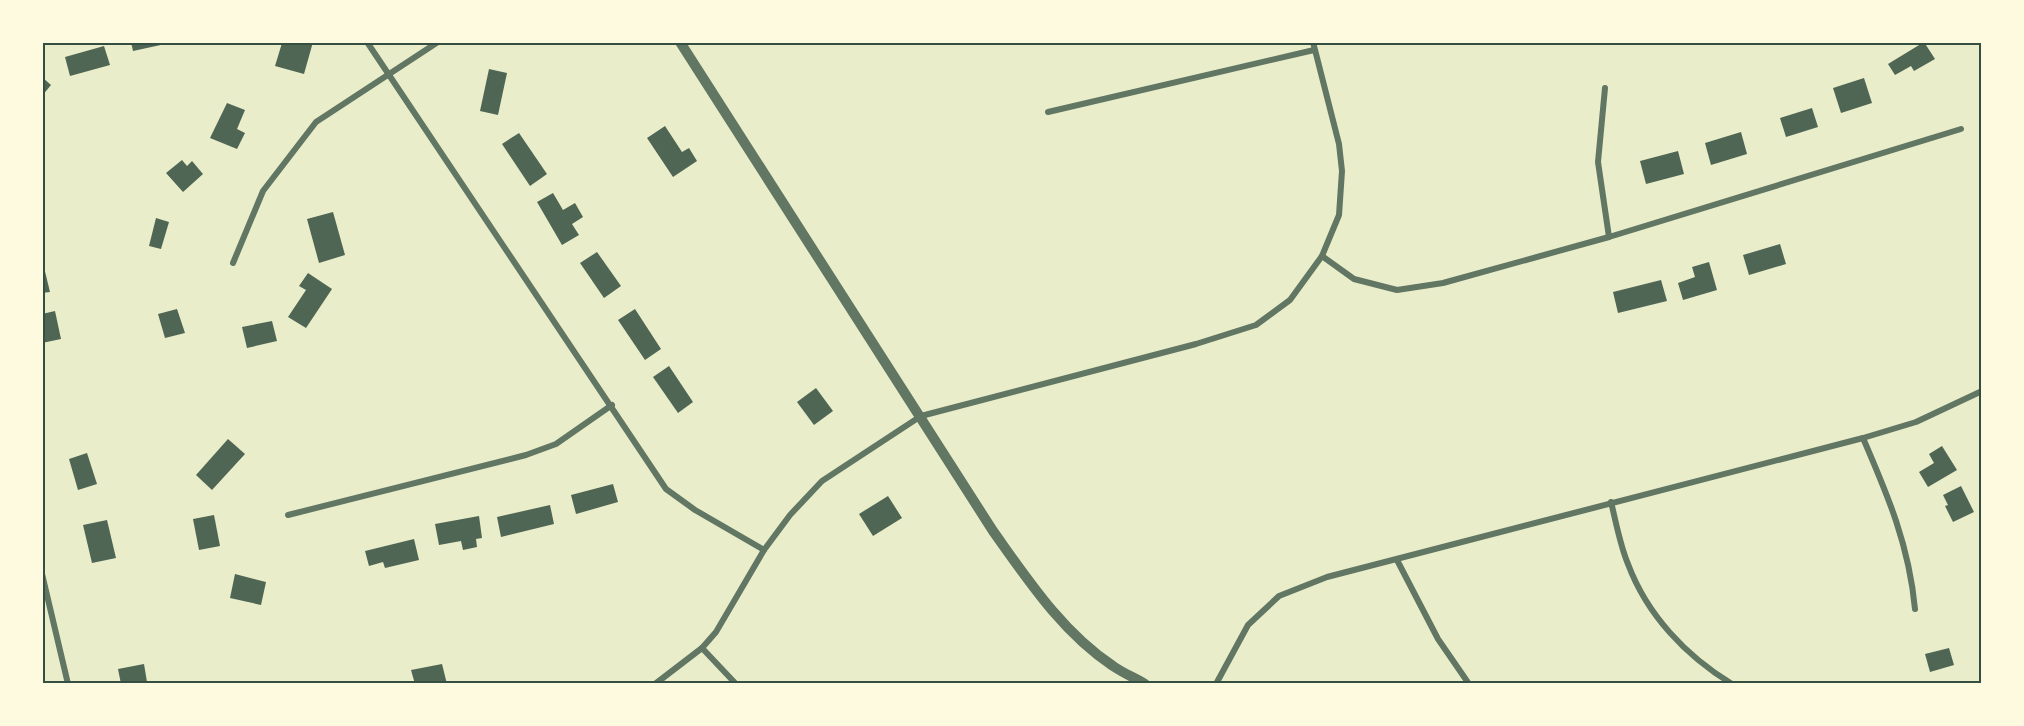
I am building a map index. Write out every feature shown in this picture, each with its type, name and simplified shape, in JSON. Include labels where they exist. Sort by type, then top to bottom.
[{"type":"street","points":[[367,42],[387,76],[612,405],[666,489],[695,510],[764,550]]},
{"type":"street","points":[[233,263],[263,191],[316,122],[438,42]]},
{"type":"street","points":[[680,42],[993,531],[1040,597],[1089,647],[1113,667],[1145,684]]},
{"type":"street","points":[[655,684],[702,648],[716,632],[764,550],[790,515],[822,481],[921,416],[1196,344],[1256,325],[1290,300],[1322,256],[1339,215],[1342,171],[1339,144],[1313,42]]},
{"type":"street","points":[[1048,112],[1314,50]]},
{"type":"street","points":[[1605,88],[1598,162],[1609,237]]},
{"type":"street","points":[[1322,256],[1354,279],[1397,290],[1443,284],[1609,237],[1961,129]]},
{"type":"street","points":[[1216,684],[1248,625],[1279,596],[1327,577],[1863,438],[1916,422],[1982,391]]},
{"type":"street","points":[[288,515],[525,455],[556,444],[612,405]]},
{"type":"street","points":[[1863,438],[1897,516],[1913,584],[1915,609]]},
{"type":"street","points":[[1611,502],[1627,563],[1643,598],[1666,629],[1696,660],[1732,684]]},
{"type":"street","points":[[1397,560],[1438,639],[1469,684]]},
{"type":"street","points":[[42,574],[68,684]]},
{"type":"street","points":[[702,648],[736,684]]},
{"type":"building","points":[[131,42],[169,42],[170,43],[133,51]]},
{"type":"building","points":[[292,42],[313,42],[304,74],[275,66],[282,43],[291,45]]},
{"type":"building","points":[[1924,42],[1935,59],[1914,71],[1911,66],[1895,75],[1888,64]]},
{"type":"building","points":[[104,46],[110,65],[70,76],[65,57]]},
{"type":"building","points":[[489,69],[507,73],[498,115],[480,111]]},
{"type":"building","points":[[42,77],[51,85],[42,96]]},
{"type":"building","points":[[1864,78],[1872,103],[1841,113],[1833,88]]},
{"type":"building","points":[[227,103],[245,110],[237,129],[245,133],[237,149],[210,138]]},
{"type":"building","points":[[1812,108],[1818,127],[1786,137],[1780,118]]},
{"type":"building","points":[[665,126],[682,152],[689,148],[697,161],[673,177],[647,138]]},
{"type":"building","points":[[1741,132],[1747,154],[1711,165],[1705,143]]},
{"type":"building","points":[[519,133],[547,174],[530,186],[502,144]]},
{"type":"building","points":[[1678,151],[1684,174],[1646,184],[1640,161]]},
{"type":"building","points":[[182,160],[187,166],[192,161],[203,174],[183,192],[166,173]]},
{"type":"building","points":[[553,193],[563,210],[575,203],[583,217],[572,224],[579,235],[562,245],[537,202]]},
{"type":"building","points":[[333,212],[345,255],[319,263],[307,219]]},
{"type":"building","points":[[156,218],[169,222],[161,249],[149,246]]},
{"type":"building","points":[[1780,244],[1786,264],[1749,275],[1743,255]]},
{"type":"building","points":[[597,252],[621,286],[604,298],[580,263]]},
{"type":"building","points":[[42,259],[50,292],[42,293]]},
{"type":"building","points":[[1709,262],[1717,290],[1683,300],[1678,283],[1695,277],[1692,267]]},
{"type":"building","points":[[308,273],[332,289],[306,328],[288,317],[306,290],[299,286]]},
{"type":"building","points":[[1661,280],[1667,301],[1618,313],[1613,292]]},
{"type":"building","points":[[177,309],[185,333],[165,338],[158,314]]},
{"type":"building","points":[[635,309],[661,349],[645,360],[618,320]]},
{"type":"building","points":[[55,311],[61,339],[42,343],[42,314]]},
{"type":"building","points":[[272,321],[277,341],[247,348],[242,327]]},
{"type":"building","points":[[669,366],[693,402],[678,413],[653,377]]},
{"type":"building","points":[[816,388],[833,411],[814,425],[797,402]]},
{"type":"building","points":[[228,439],[245,454],[212,490],[196,475]]},
{"type":"building","points":[[1942,446],[1957,470],[1928,487],[1919,472],[1934,463],[1929,454]]},
{"type":"building","points":[[87,453],[97,484],[78,490],[69,459]]},
{"type":"building","points":[[613,484],[618,502],[576,514],[571,495]]},
{"type":"building","points":[[1961,486],[1974,512],[1953,522],[1945,506],[1948,505],[1943,495]]},
{"type":"building","points":[[888,496],[902,518],[873,536],[859,514]]},
{"type":"building","points":[[550,505],[554,524],[501,537],[497,517]]},
{"type":"building","points":[[214,515],[220,546],[199,550],[193,519]]},
{"type":"building","points":[[479,516],[482,538],[476,539],[477,547],[463,550],[461,541],[439,545],[435,524]]},
{"type":"building","points":[[107,520],[116,558],[92,563],[83,525]]},
{"type":"building","points":[[414,539],[419,560],[385,568],[383,562],[369,566],[365,551]]},
{"type":"building","points":[[235,574],[266,582],[261,605],[230,598]]},
{"type":"building","points":[[1949,648],[1954,665],[1930,672],[1925,654]]},
{"type":"building","points":[[144,664],[147,682],[121,684],[118,669]]},
{"type":"building","points":[[442,664],[447,684],[415,684],[411,670]]}]
